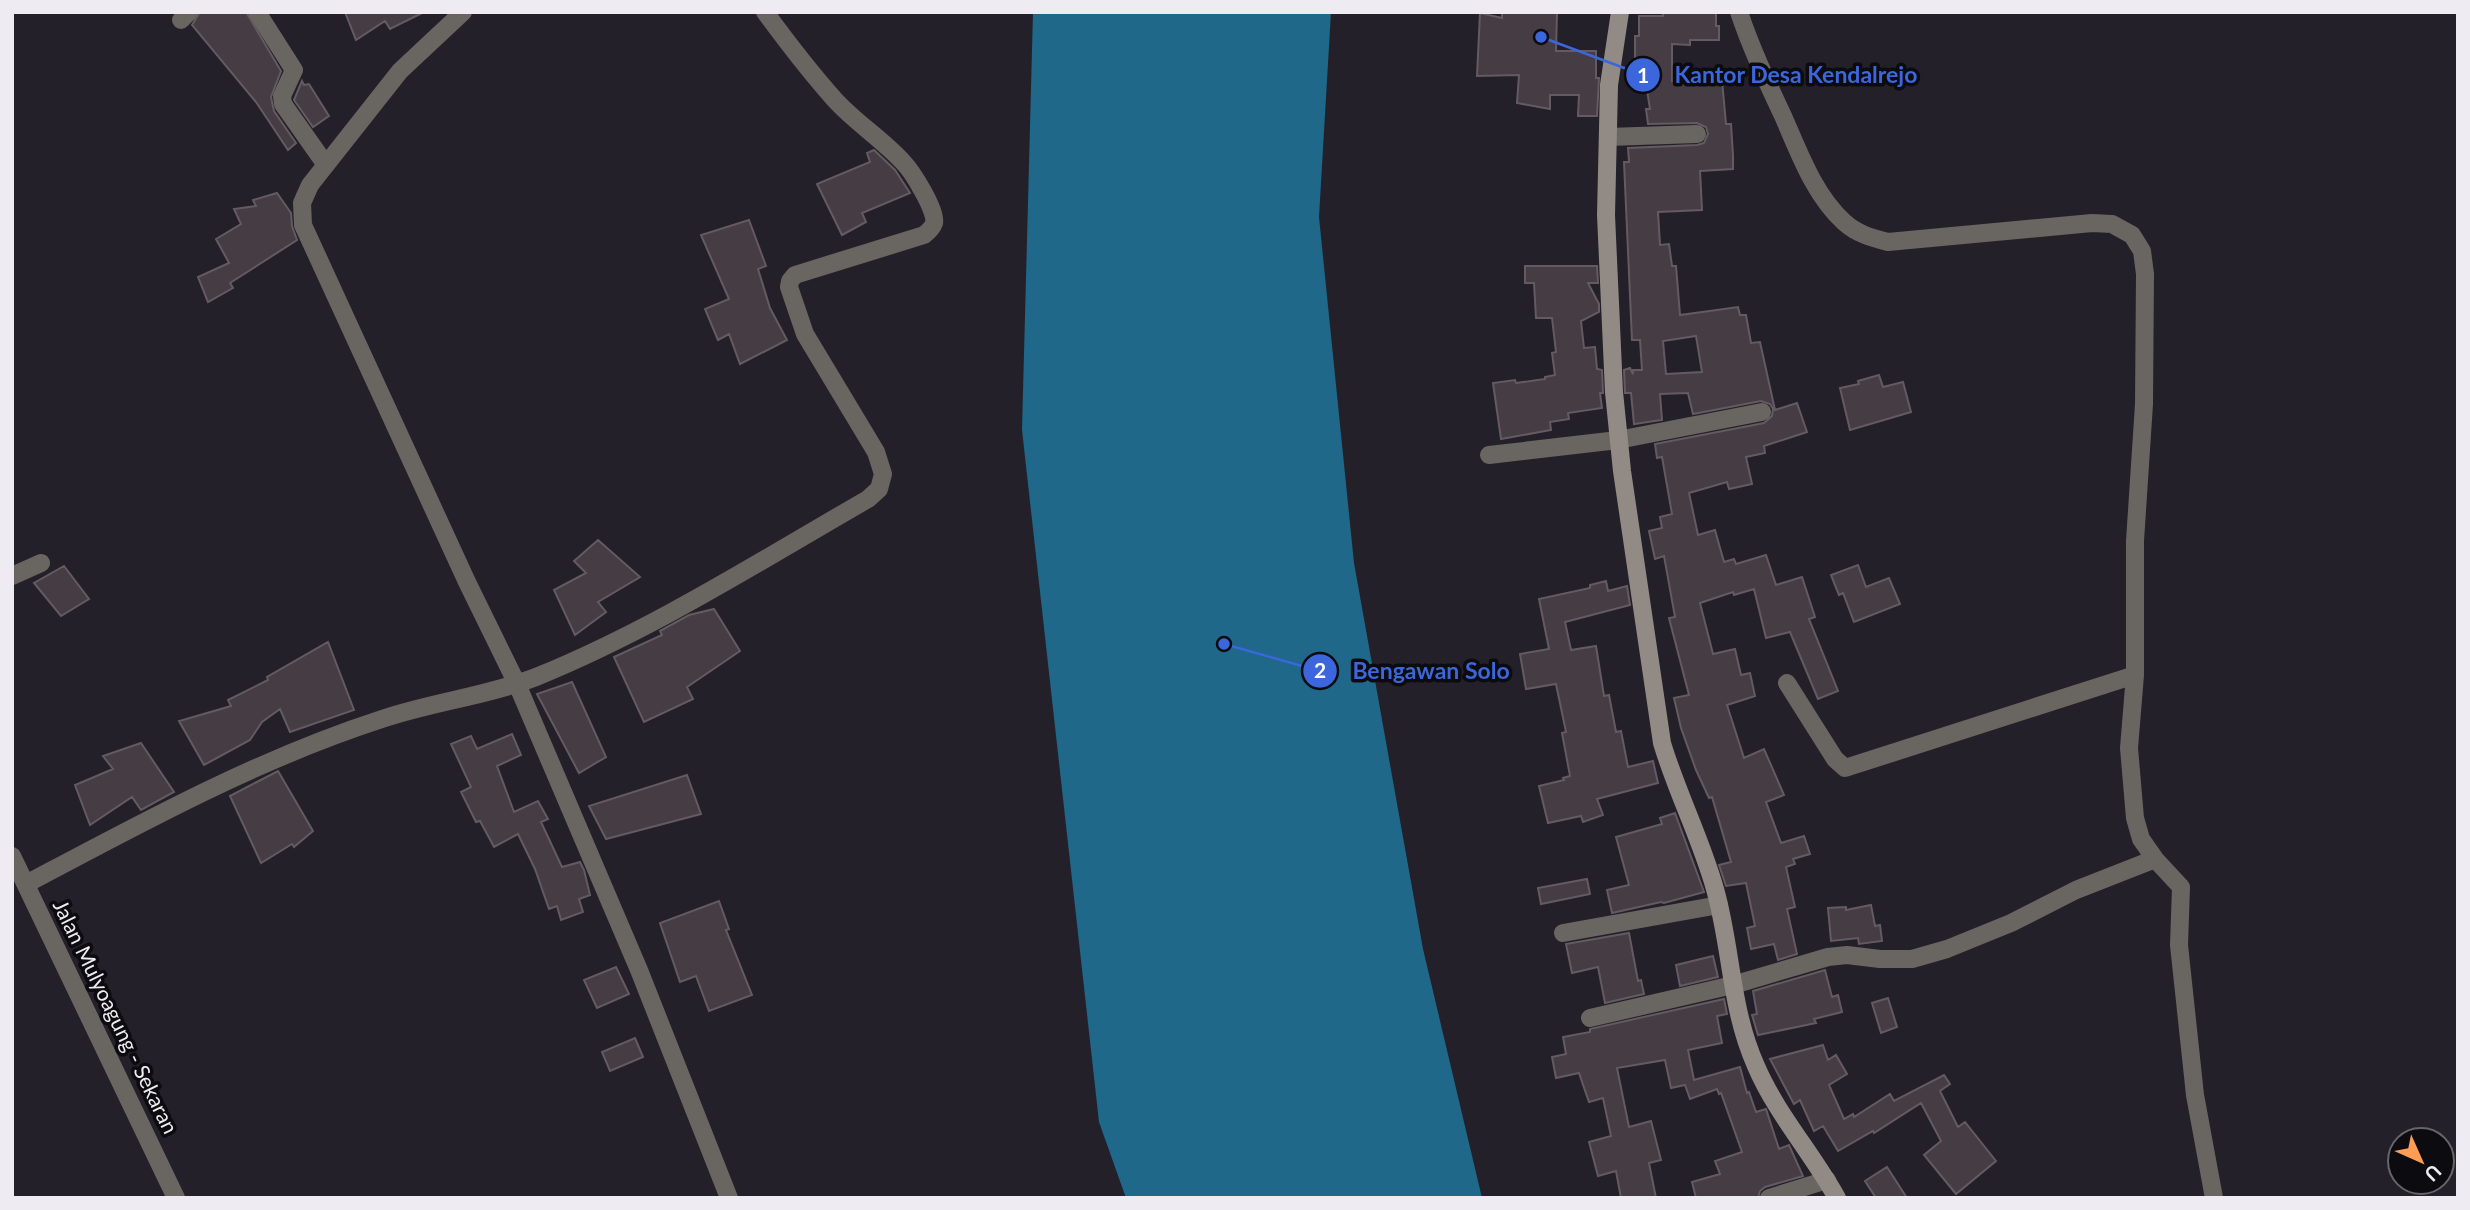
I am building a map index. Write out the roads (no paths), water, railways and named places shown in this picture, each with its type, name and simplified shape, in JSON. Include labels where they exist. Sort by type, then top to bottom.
[{"type":"street","points":[[257,12],[294,70],[282,96],[283,104],[326,165]]},
{"type":"street","points":[[463,12],[400,71],[310,185],[302,203],[301,216],[306,234],[517,684],[639,970],[729,1198]]},
{"type":"street","points":[[26,884],[196,797],[312,744],[382,719],[517,684],[567,663],[634,631],[868,499],[879,489],[883,474],[876,452],[806,334],[789,288],[790,281],[795,275],[929,232],[934,223],[933,213],[904,162],[837,102],[804,65],[765,12]]},
{"type":"street","points":[[1620,12],[1609,85],[1606,215],[1614,392],[1618,440],[1662,743],[1672,777],[1703,851],[1719,905],[1736,1009],[1756,1068],[1837,1198]]},
{"type":"street","points":[[1739,12],[1754,52],[1809,173],[1844,222],[1862,234],[1888,242],[2092,223],[2112,224],[2132,234],[2142,251],[2145,274],[2144,404],[2135,541],[2135,675],[2129,748],[2135,818],[2141,839],[2181,887],[2179,945],[2195,1095],[2214,1198]]},
{"type":"street","points":[[1608,137],[1697,134]]},
{"type":"street","points":[[1489,455],[1618,440],[1762,412]]},
{"type":"street","points":[[12,576],[41,563]]},
{"type":"street","points":[[1787,683],[1835,760],[1845,768],[2135,675]]},
{"type":"street","name":"Jalan Mulyoagung - Sekaran","points":[[12,856],[176,1198]]},
{"type":"street","points":[[1590,1018],[1734,985],[1828,957],[1847,955],[1912,959],[1947,949],[2011,923],[2077,890],[2155,859]]},
{"type":"street","points":[[1563,933],[1719,905]]},
{"type":"street","points":[[1769,1198],[1827,1180]]},
{"type":"water","points":[[1033,12],[1331,12],[1319,217],[1354,563],[1423,949],[1482,1198],[1126,1198],[1099,1122],[1022,430]]},
{"type":"place","name":"Kantor Desa Kendalrejo","points":[[1541,37]]},
{"type":"place","name":"Bengawan Solo","points":[[1224,644]]}]
